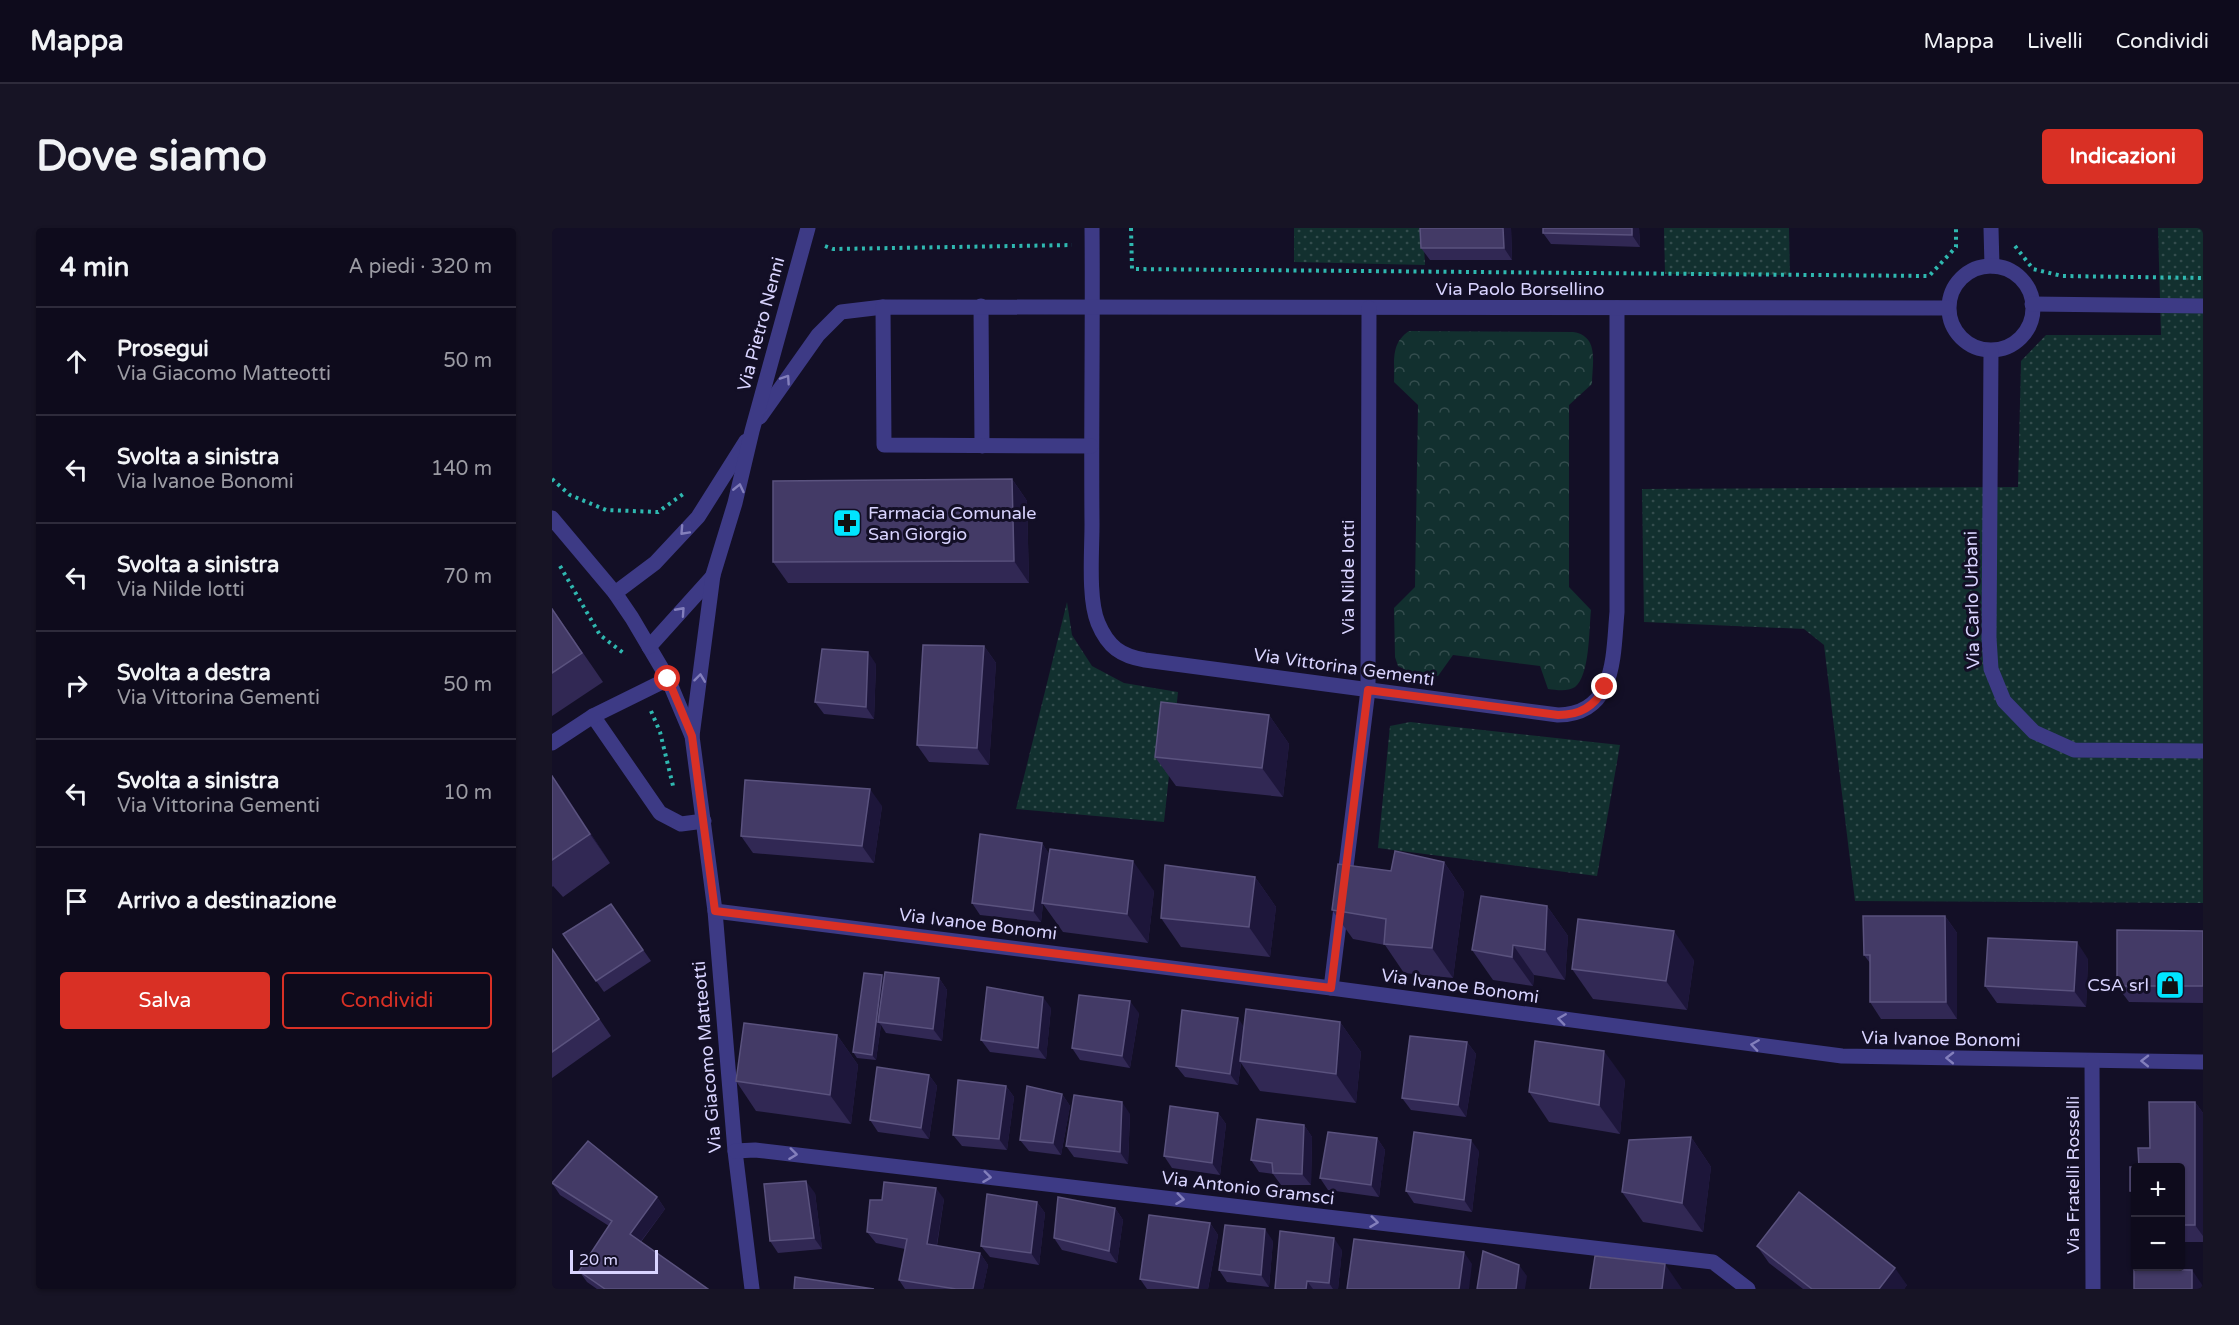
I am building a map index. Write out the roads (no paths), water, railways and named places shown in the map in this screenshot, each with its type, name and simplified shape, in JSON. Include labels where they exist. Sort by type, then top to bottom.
[{"type":"street","name":"Via Vittorina Gementi","points":[[1092,228],[1093,608],[1105,638],[1113,649],[1129,657],[1145,660],[1558,715],[1571,715],[1592,706],[1605,687],[1612,662],[1617,612],[1617,308]]},
{"type":"street","points":[[1991,228],[1992,266]]},
{"type":"street","name":"Via Pietro Nenni","points":[[692,736],[713,575],[735,503],[752,429],[806,233]]},
{"type":"street","points":[[1992,266],[2005,268],[2017,275],[2026,285],[2032,297],[2032,304],[2031,324],[2024,334],[2009,346],[1991,351],[1978,349],[1966,343],[1957,334],[1948,308],[1950,296],[1961,279],[1978,268],[1992,266]]},
{"type":"street","points":[[2032,304],[2203,306]]},
{"type":"street","points":[[981,306],[982,446]]},
{"type":"street","name":"Via Paolo Borsellino","points":[[752,429],[818,335],[841,312],[883,307],[1948,308]]},
{"type":"street","points":[[883,307],[884,445],[1091,446]]},
{"type":"street","name":"Via Nilde Iotti","points":[[1331,988],[1368,690],[1369,308]]},
{"type":"street","name":"Via Carlo Urbani","points":[[1991,351],[1989,638],[1991,669],[2004,701],[2034,732],[2074,750],[2203,751]]},
{"type":"street","name":"Via Pietro Nenni","points":[[615,592],[655,563],[698,517],[752,429]]},
{"type":"street","name":"Via Giacomo Matteotti","points":[[552,518],[615,592],[668,679],[692,736],[715,911],[735,1151],[752,1289]]},
{"type":"street","name":"Via Pietro Nenni","points":[[649,647],[713,575]]},
{"type":"street","points":[[552,743],[593,716],[668,679]]},
{"type":"street","points":[[593,716],[660,813],[681,824],[704,821]]},
{"type":"street","name":"Via Ivanoe Bonomi","points":[[715,911],[1331,988],[1842,1056],[2203,1062]]},
{"type":"street","name":"Via Fratelli Rosselli","points":[[2092,1061],[2093,1289]]},
{"type":"street","name":"Via Antonio Gramsci","points":[[735,1151],[755,1150],[1713,1262],[1748,1289]]},
{"type":"place","name":"Farmacia Comunale San Giorgio","points":[[847,523]]},
{"type":"place","name":"CSA srl","points":[[2170,985]]}]
